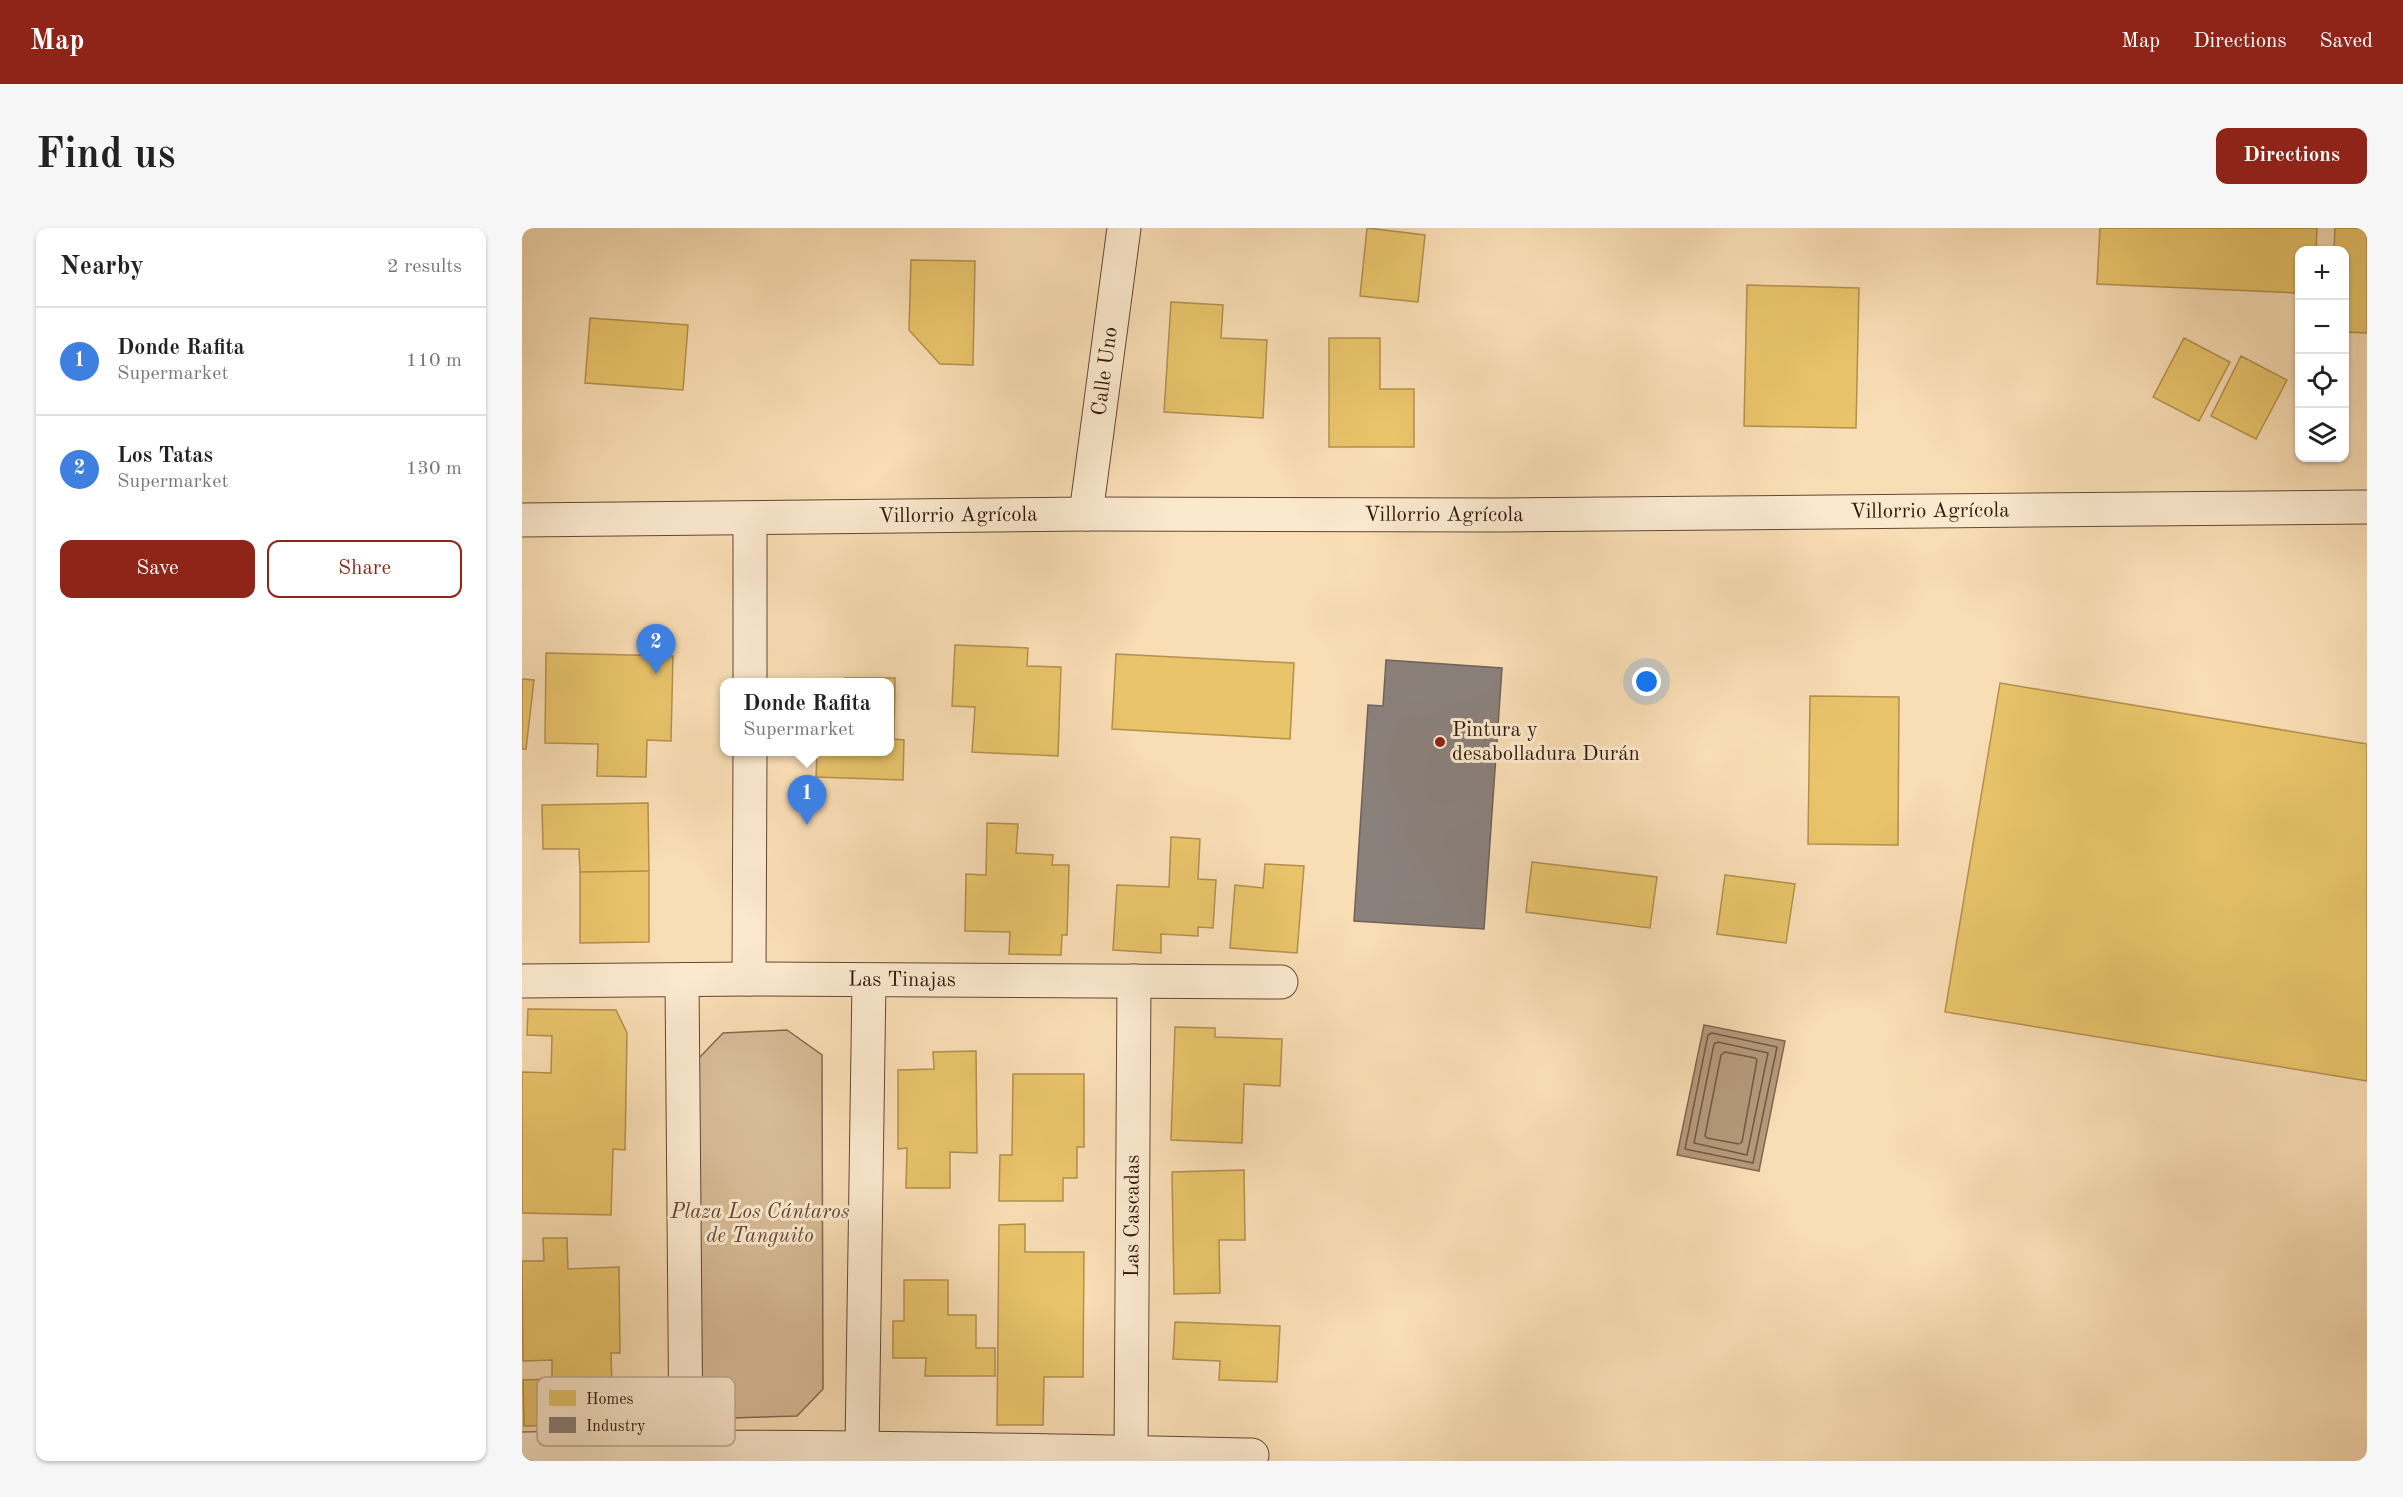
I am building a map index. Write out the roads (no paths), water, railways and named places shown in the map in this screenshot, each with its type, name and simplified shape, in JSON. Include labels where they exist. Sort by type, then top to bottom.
[{"type":"street","name":"Calle Uno","points":[[1086,514],[1124,228]]},
{"type":"street","name":"Villorrio Agrícola","points":[[522,520],[1086,514],[1502,515],[2367,507]]},
{"type":"street","points":[[750,519],[750,678]]},
{"type":"street","points":[[749,979],[750,756]]},
{"type":"street","name":"Las Tinajas","points":[[522,981],[749,979],[1281,982]]},
{"type":"street","points":[[682,980],[685,1377]]},
{"type":"street","points":[[862,1447],[868,981]]},
{"type":"street","name":"Las Cascadas","points":[[1131,1453],[1134,981]]},
{"type":"street","points":[[522,1449],[686,1446],[862,1447],[1252,1455]]},
{"type":"water","points":[[1704,1025],[1785,1041],[1759,1171],[1677,1155]]},
{"type":"place","name":"Los Tatas","points":[[656,674]]},
{"type":"place","name":"Pintura y desabolladura Durán","points":[[1440,742]]},
{"type":"place","name":"Donde Rafita","points":[[807,825]]},
{"type":"park label","name":"Plaza Los Cántaros de Tanguito","points":[[760,1224]]}]
